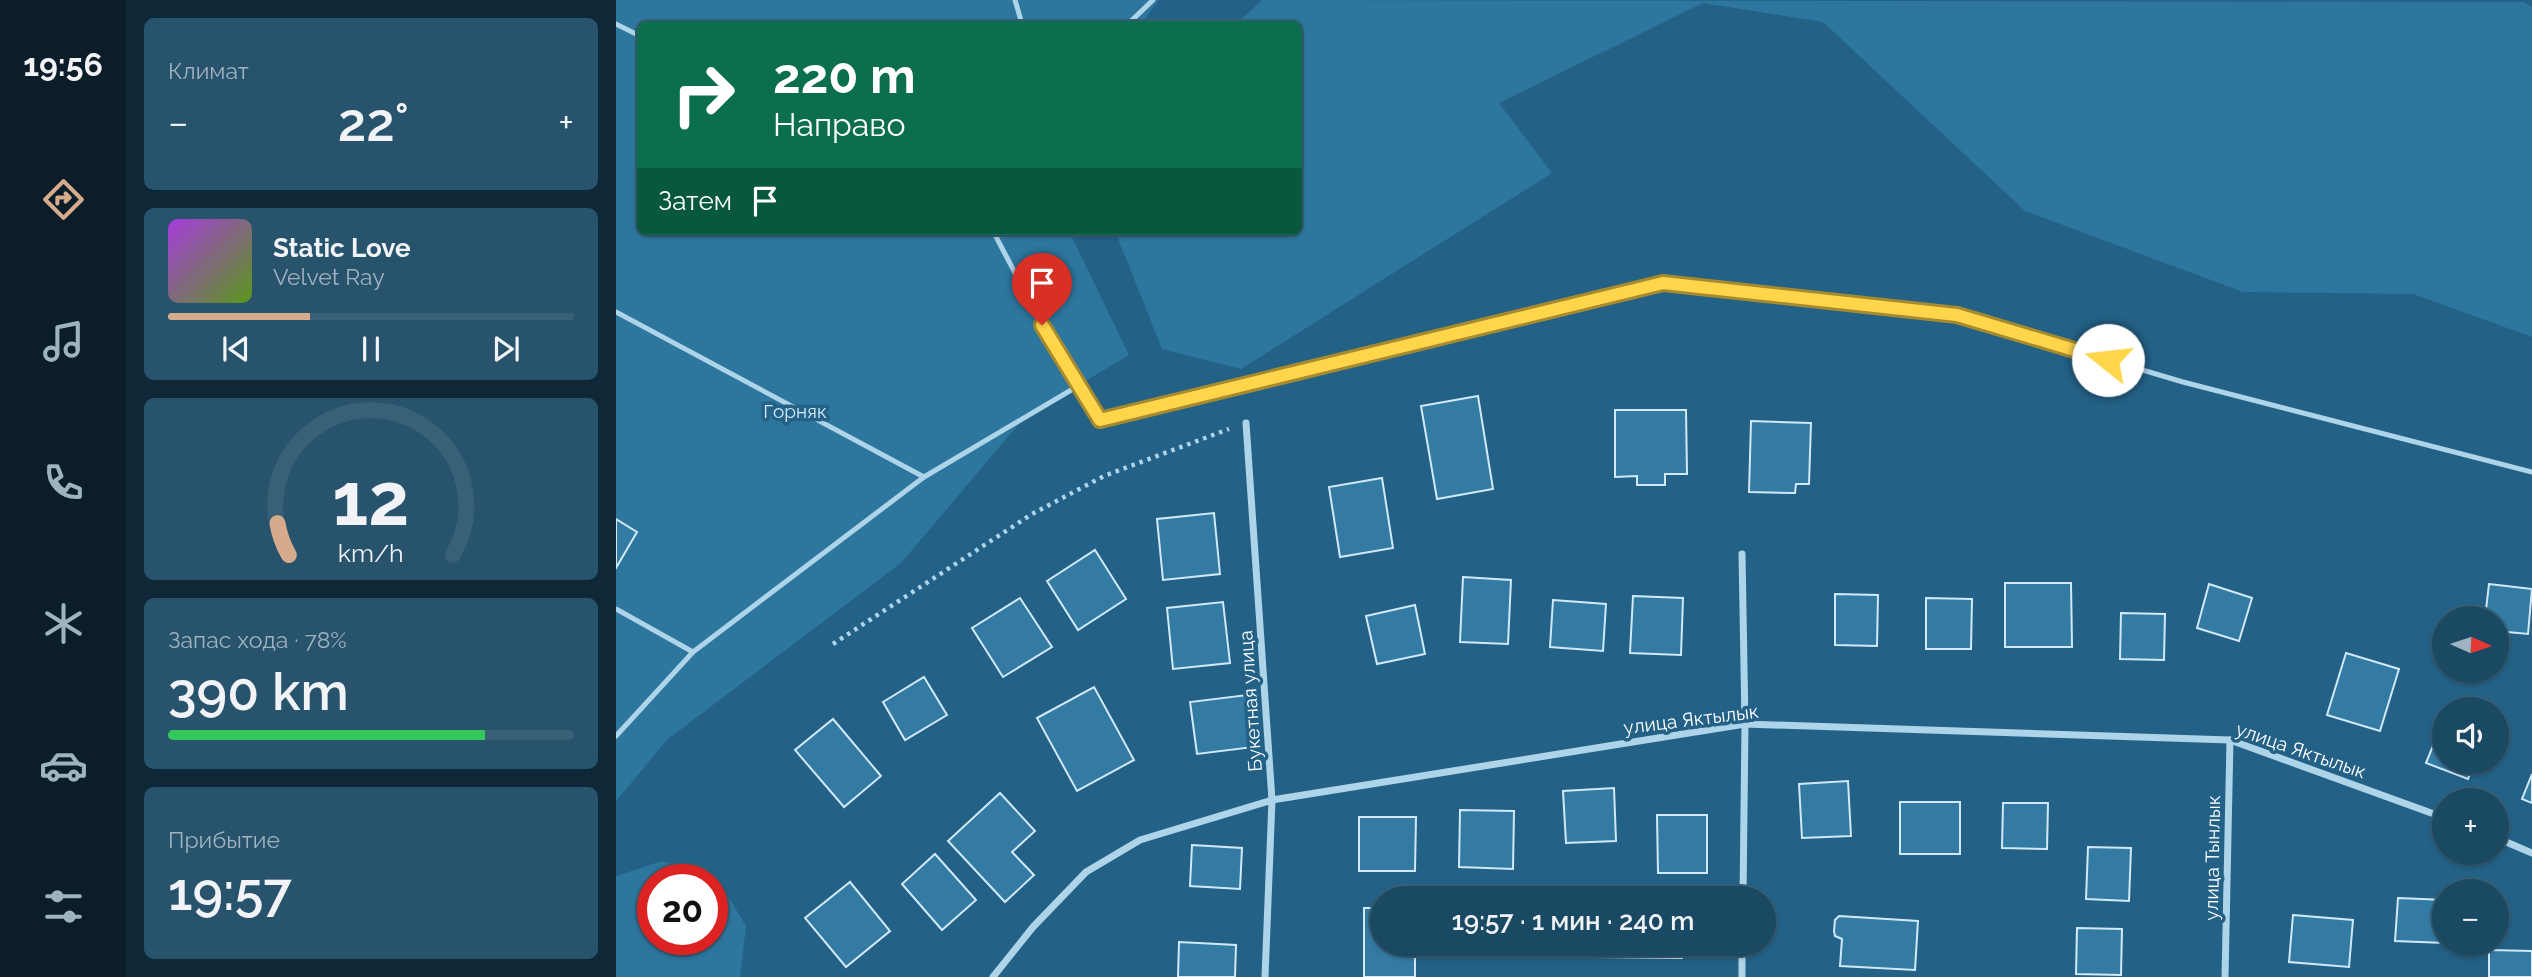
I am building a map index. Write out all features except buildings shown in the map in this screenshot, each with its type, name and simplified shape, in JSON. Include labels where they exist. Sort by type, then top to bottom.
[{"type":"street","name":"Букетная улица","points":[[1247,423],[1272,800],[1265,977]]},
{"type":"street","points":[[1742,554],[1745,724],[1743,886]]},
{"type":"street","name":"улица Яктылык","points":[[993,977],[1033,927],[1086,872],[1140,840],[1272,800],[1745,724],[2230,740],[2432,813]]},
{"type":"street","name":"улица Тынлык","points":[[2225,977],[2230,740]]},
{"type":"street","points":[[2509,843],[2532,853]]},
{"type":"street","points":[[1742,956],[1742,977]]},
{"type":"lane","points":[[1014,0],[1021,21]]},
{"type":"lane","points":[[1131,21],[1153,0]]},
{"type":"lane","points":[[616,23],[637,34]]},
{"type":"lane","points":[[995,235],[1055,349],[1100,420],[1663,283],[1957,315],[2183,382],[2532,472]]},
{"type":"lane","points":[[616,312],[924,477]]},
{"type":"lane","points":[[616,736],[693,652],[924,477],[1079,386]]},
{"type":"lane","points":[[616,610],[693,652]]},
{"type":"path","points":[[833,645],[1032,514],[1104,476],[1247,423]]},
{"type":"green space","name":"Горняк","points":[[616,0],[1159,0],[1143,21],[637,21],[637,235],[1071,235],[1129,355],[1024,418],[901,563],[668,739],[616,801]]},
{"type":"green space","points":[[1262,0],[2524,2],[2532,7],[2532,337],[2413,294],[2243,292],[2025,211],[1823,22],[1703,3],[1499,103],[1552,173],[1241,369],[1162,349],[1117,235],[1302,235],[1302,21],[1239,21]]},
{"type":"green space","points":[[637,869],[637,955],[728,955],[728,896],[746,926],[740,977],[616,977],[616,876]]},
{"type":"route","points":[[1042,325],[1100,420],[1663,283],[1957,315],[2108,360]]}]
